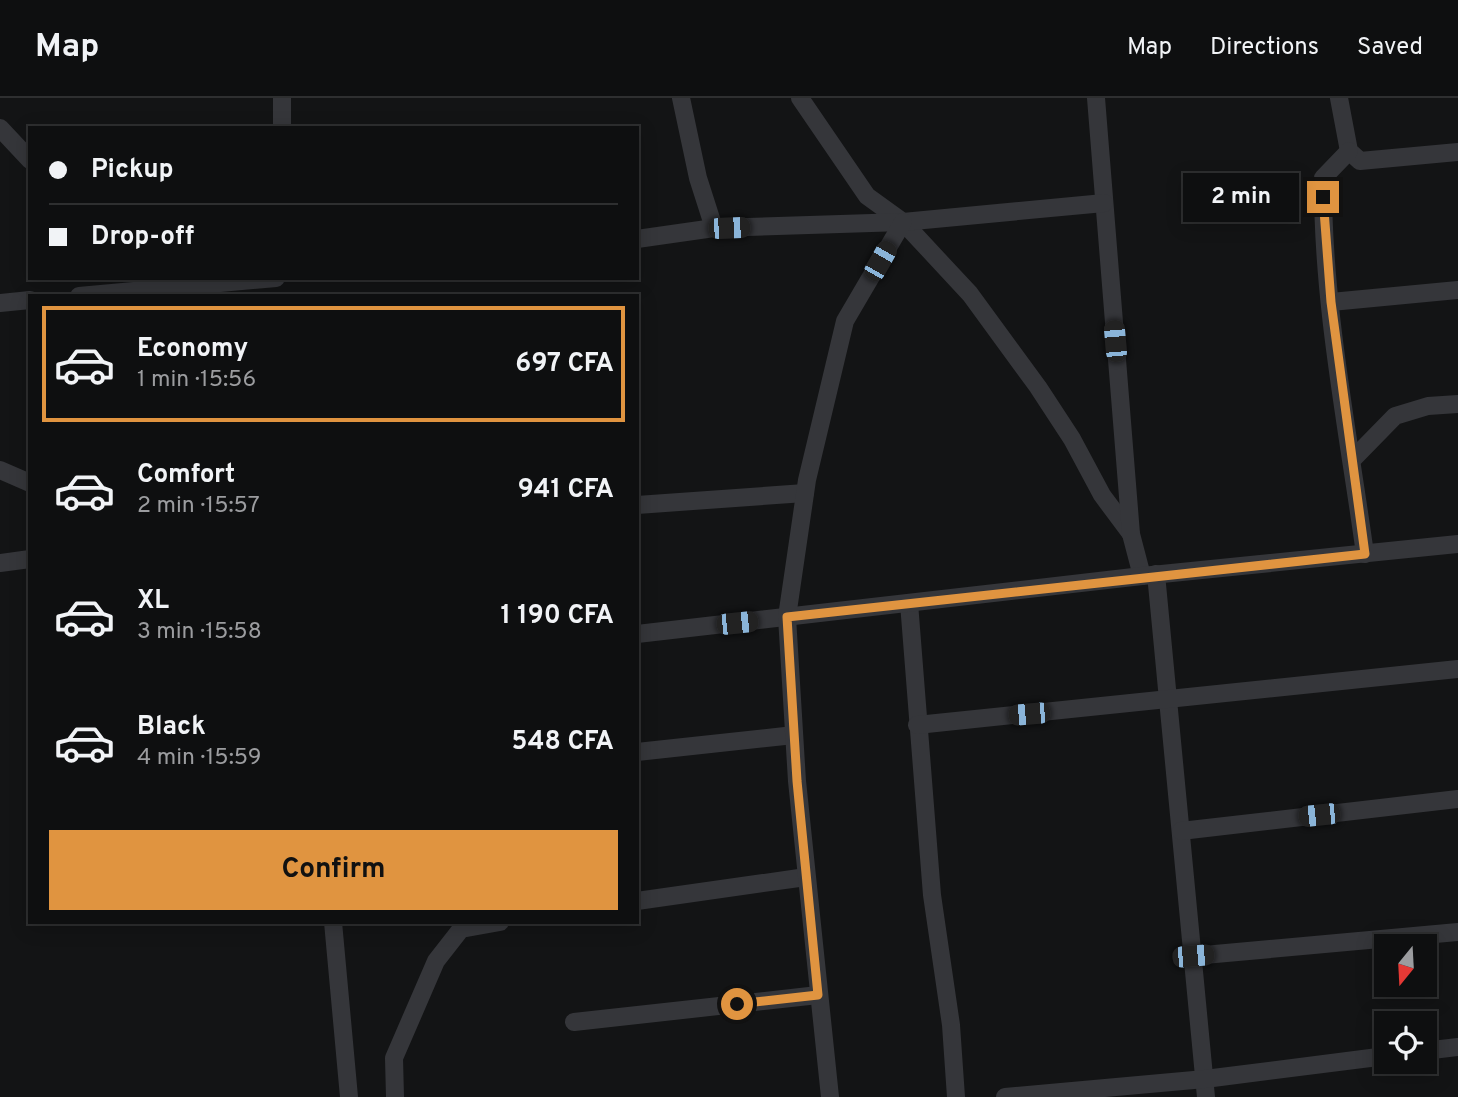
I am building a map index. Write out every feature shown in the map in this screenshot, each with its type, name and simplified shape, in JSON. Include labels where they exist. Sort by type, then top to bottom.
[{"type":"street","points":[[282,98],[282,126]]},
{"type":"street","points":[[681,98],[698,178],[714,228]]},
{"type":"street","points":[[800,98],[867,196],[903,222],[970,294],[1038,387],[1072,439],[1102,495],[1131,534],[1149,575],[1168,701],[1206,1088]]},
{"type":"street","points":[[1096,98],[1131,534]]},
{"type":"street","points":[[1339,98],[1349,151],[1360,160],[1458,152]]},
{"type":"street","points":[[0,128],[28,158]]},
{"type":"street","points":[[1349,151],[1323,178],[1323,216],[1331,302],[1365,554]]},
{"type":"street","points":[[639,239],[714,228],[903,222],[1104,203]]},
{"type":"street","points":[[830,1097],[806,877],[787,617],[806,493],[845,321],[903,222]]},
{"type":"street","points":[[101,294],[254,280]]},
{"type":"street","points":[[1331,302],[1458,290]]},
{"type":"street","points":[[0,303],[28,300]]},
{"type":"street","points":[[1352,460],[1395,416],[1428,406],[1458,404]]},
{"type":"street","points":[[0,470],[28,482]]},
{"type":"street","points":[[639,505],[806,493]]},
{"type":"street","points":[[639,634],[1149,575],[1458,544]]},
{"type":"street","points":[[0,563],[28,559]]},
{"type":"street","points":[[909,603],[932,895],[951,1025],[956,1097]]},
{"type":"street","points":[[918,725],[1458,669]]},
{"type":"street","points":[[639,752],[794,735]]},
{"type":"street","points":[[1181,831],[1458,799]]},
{"type":"street","points":[[639,901],[806,877]]},
{"type":"street","points":[[333,924],[349,1097]]},
{"type":"street","points":[[395,1097],[394,1058],[436,961],[461,929],[489,924]]},
{"type":"street","points":[[1193,956],[1458,932]]},
{"type":"street","points":[[574,1023],[818,995]]},
{"type":"street","points":[[1437,1049],[1458,1047]]},
{"type":"street","points":[[1005,1097],[1206,1088],[1374,1058]]},
{"type":"route","points":[[737,1004],[818,995],[797,781],[787,617],[1142,576],[1365,554],[1331,302],[1323,197]]}]
